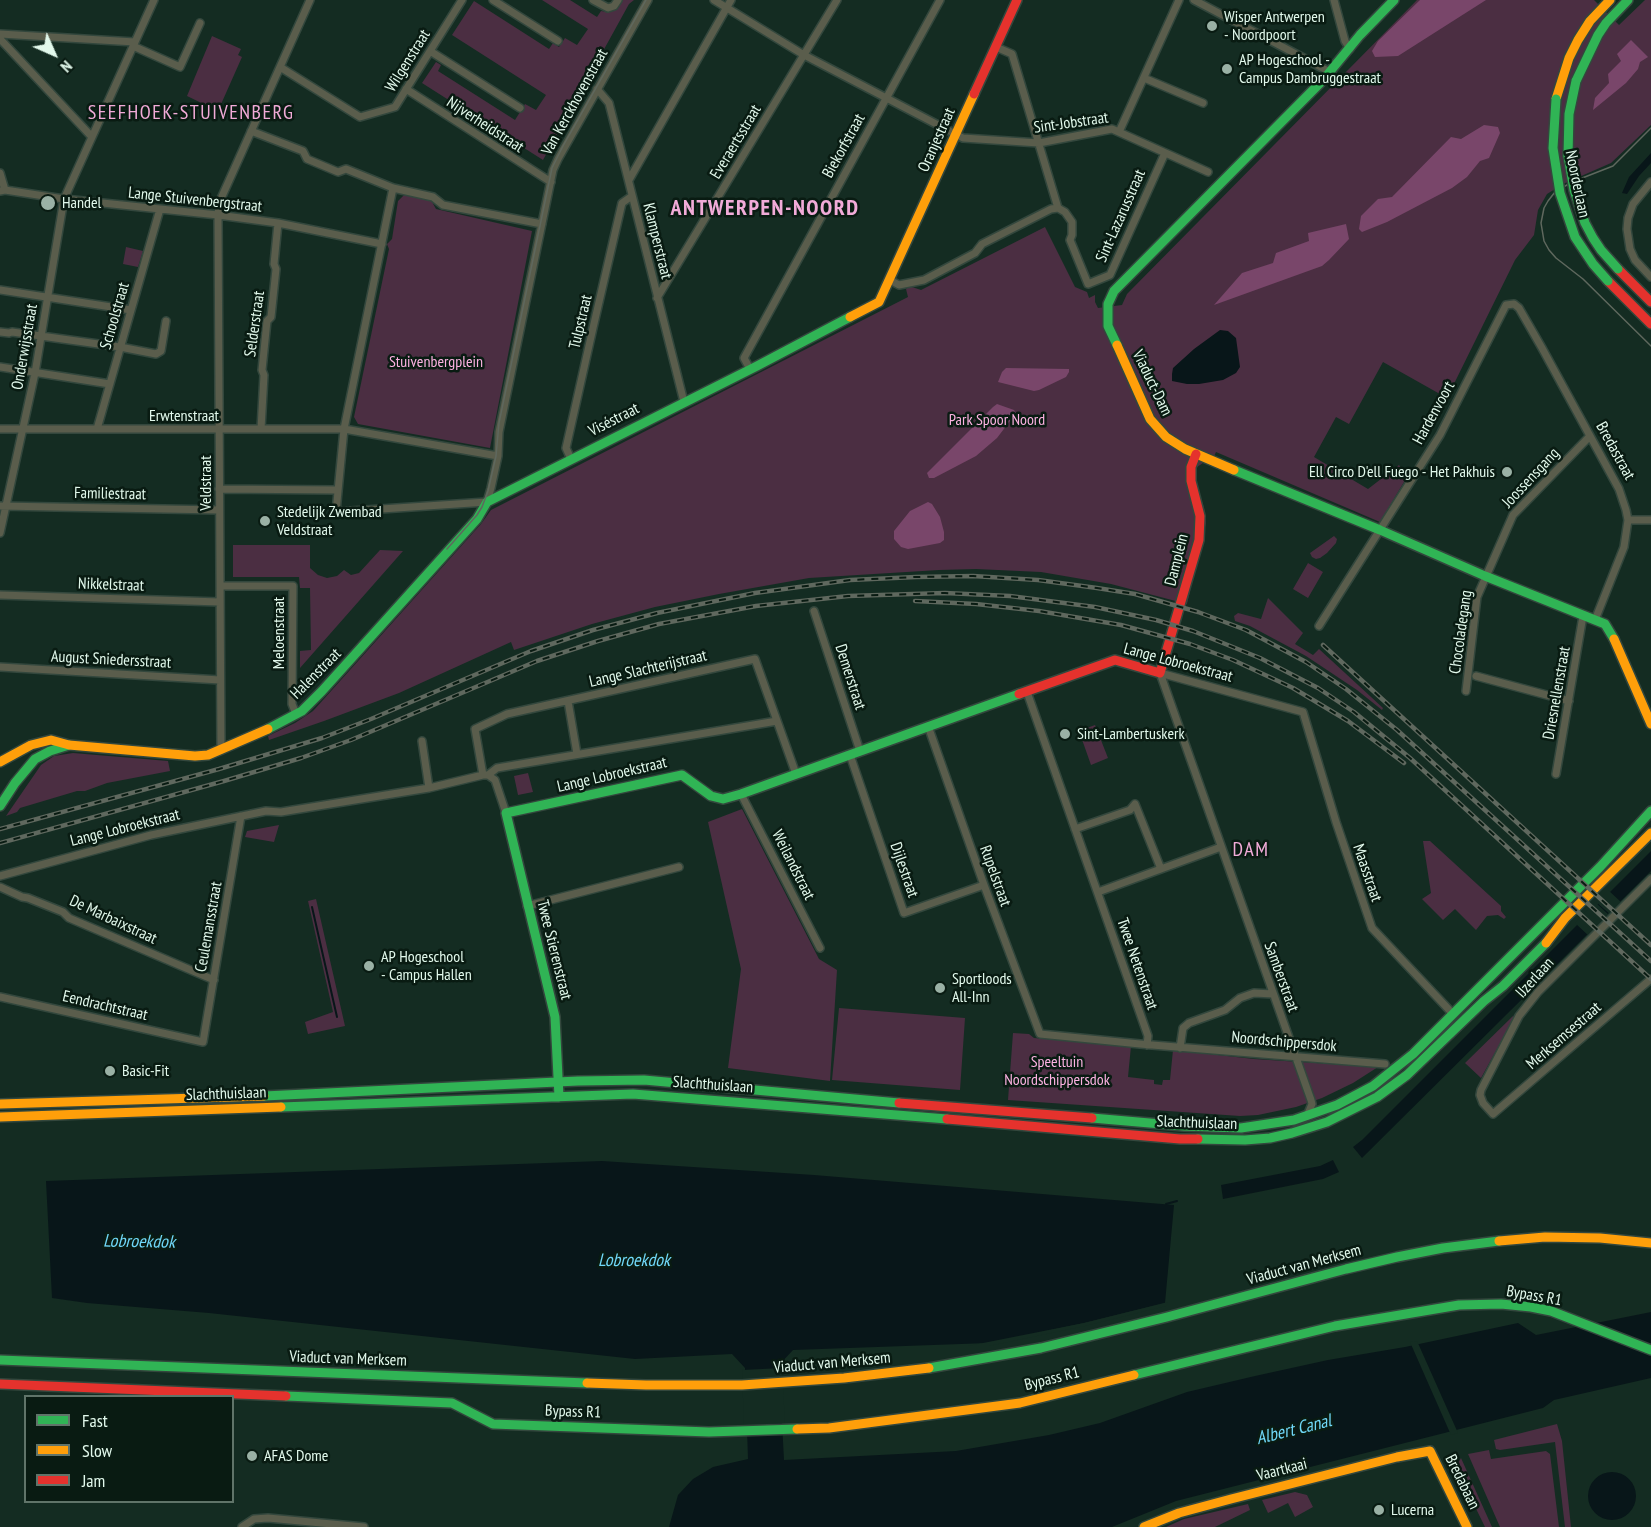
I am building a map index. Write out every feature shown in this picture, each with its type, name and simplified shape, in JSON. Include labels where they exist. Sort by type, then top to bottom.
[{"type":"main road","name":"Oranjestraat","points":[[884,292],[1015,0]]},
{"type":"main road","name":"Viaduct-Dam","points":[[1394,0],[1360,35],[1330,72],[1114,291],[1108,304],[1108,326],[1150,419],[1166,437],[1185,449],[1595,620]]},
{"type":"main road","name":"Noorderlaan","points":[[1610,0],[1590,21],[1578,40],[1569,58],[1556,99],[1553,148],[1556,174],[1575,237],[1593,264],[1651,324]]},
{"type":"main road","name":"Noorderlaan","points":[[1628,0],[1598,35],[1576,81],[1569,114],[1568,156],[1574,190],[1585,223],[1593,238],[1618,269],[1651,302]]},
{"type":"main road","name":"Viséstraat","points":[[487,502],[879,302],[884,292]]},
{"type":"main road","name":"Damplein","points":[[1160,673],[1199,540],[1200,516],[1191,481],[1191,467],[1196,454]]},
{"type":"main road","name":"Halenstraat","points":[[0,762],[38,743],[56,740],[69,745],[195,756],[208,755],[296,714],[318,696],[374,635],[477,519],[487,502]]},
{"type":"main road","points":[[1595,620],[1608,628],[1651,724]]},
{"type":"main road","name":"Lange Lobroekstraat","points":[[506,813],[682,775],[711,796],[723,799],[1115,660],[1160,673]]},
{"type":"main road","name":"Halenstraat","points":[[0,806],[35,759],[69,745]]},
{"type":"main road","name":"Slachthuislaan","points":[[0,1104],[644,1080],[869,1101],[1222,1128],[1275,1124],[1322,1111],[1353,1097],[1373,1086],[1399,1066],[1600,867],[1651,811]]},
{"type":"main road","name":"Twee Stierenstraat","points":[[506,813],[555,1017],[559,1097]]},
{"type":"main road","name":"Slachthuislaan","points":[[0,1117],[633,1094],[1179,1139],[1245,1140],[1292,1133],[1326,1122],[1377,1097],[1407,1076],[1548,941],[1565,918],[1651,832]]},
{"type":"main road","name":"Viaduct van Merksem","points":[[0,1360],[646,1385],[742,1385],[844,1378],[928,1368],[1041,1348],[1167,1317],[1336,1271],[1443,1248],[1545,1237],[1600,1238],[1651,1244]]},
{"type":"main road","name":"Bypass R1","points":[[0,1384],[452,1403],[493,1425],[709,1432],[829,1428],[1020,1402],[1335,1326],[1459,1305],[1501,1304],[1551,1311],[1651,1350]]},
{"type":"main road","name":"Vaartkaai","points":[[1144,1527],[1179,1513],[1231,1499],[1430,1450]]},
{"type":"main road","name":"Bredabaan","points":[[1430,1450],[1467,1527]]},
{"type":"street","name":"Onderwijsstraat","points":[[0,533],[3,506],[24,429],[35,373],[64,199],[154,0]]},
{"type":"street","name":"Veldstraat","points":[[221,750],[219,203],[310,0]]},
{"type":"street","name":"Wilgenstraat","points":[[280,67],[360,117],[395,107],[462,0]]},
{"type":"street","points":[[493,0],[558,41]]},
{"type":"street","points":[[593,0],[608,8],[614,6],[618,0]]},
{"type":"street","name":"Van Kerckhovenstraat","points":[[542,224],[556,162],[648,0]]},
{"type":"street","name":"Sint-Jobstraat","points":[[714,0],[804,55],[963,138],[1039,143],[1112,129],[1208,172]]},
{"type":"street","points":[[629,180],[731,0]]},
{"type":"street","name":"Everaertsstraat","points":[[657,298],[837,0]]},
{"type":"street","name":"Biekorfstraat","points":[[750,369],[744,358],[940,0]]},
{"type":"street","points":[[1119,132],[1179,0]]},
{"type":"street","points":[[1194,0],[1330,72]]},
{"type":"street","points":[[1334,0],[1345,41],[1350,48]]},
{"type":"street","points":[[0,37],[134,44],[180,67],[200,23]]},
{"type":"street","points":[[0,37],[92,137]]},
{"type":"street","points":[[890,280],[899,285],[924,280],[975,253],[982,243],[1050,209],[1058,208],[1012,54],[996,46]]},
{"type":"street","points":[[430,51],[520,108]]},
{"type":"street","points":[[1144,78],[1203,104]]},
{"type":"street","name":"Nijverheidstraat","points":[[406,89],[551,182]]},
{"type":"street","name":"Klamperstraat","points":[[597,89],[609,103],[684,402]]},
{"type":"street","points":[[251,131],[303,152],[307,159],[339,172],[346,169],[393,188],[433,197],[443,205],[542,224],[499,432],[498,456],[487,502]]},
{"type":"street","name":"Sint-Lazarusstraat","points":[[1058,208],[1065,212],[1072,222],[1070,240],[1088,284],[1110,275],[1165,153]]},
{"type":"street","points":[[0,173],[2,190]]},
{"type":"street","points":[[1651,182],[1633,204],[1627,229],[1630,249],[1635,260],[1651,277]]},
{"type":"street","points":[[219,489],[338,489],[344,429],[393,188]]},
{"type":"street","name":"Lange Stuivenbergstraat","points":[[2,190],[278,223],[382,244]]},
{"type":"street","name":"Tulpstraat","points":[[571,459],[566,448],[622,203],[632,196]]},
{"type":"street","name":"Schoolstraat","points":[[97,429],[160,209]]},
{"type":"street","name":"Selderstraat","points":[[261,429],[264,375],[262,370],[267,321],[271,317],[278,223]]},
{"type":"street","points":[[0,290],[131,310]]},
{"type":"street","name":"Bredastraat","points":[[1506,305],[1514,304],[1519,308],[1624,499],[1628,520],[1624,547],[1595,620]]},
{"type":"street","name":"Hardenvoort","points":[[1380,530],[1440,435],[1506,305]]},
{"type":"street","points":[[0,332],[120,347],[156,354],[161,351],[166,321]]},
{"type":"street","points":[[0,368],[110,384]]},
{"type":"street","name":"Erwtenstraat","points":[[0,429],[344,429]]},
{"type":"street","points":[[344,429],[498,456]]},
{"type":"street","name":"Joossensgang","points":[[1485,576],[1513,515],[1590,436]]},
{"type":"street","name":"Viséstraat","points":[[338,489],[336,512],[487,502]]},
{"type":"street","name":"Familiestraat","points":[[3,506],[219,510]]},
{"type":"street","points":[[1628,520],[1651,520]]},
{"type":"street","points":[[1319,626],[1380,530]]},
{"type":"street","name":"Chocoladegang","points":[[1466,692],[1477,597],[1485,576]]},
{"type":"street","name":"Meloenstraat","points":[[220,586],[293,586],[292,704],[296,714]]},
{"type":"street","name":"Nikkelstraat","points":[[0,595],[220,602]]},
{"type":"street","name":"Demerstraat","points":[[814,611],[860,751]]},
{"type":"street","name":"Driesnellenstraat","points":[[1556,774],[1583,616]]},
{"type":"street","name":"Lange Slachterijstraat","points":[[485,775],[475,729],[507,714],[755,659],[796,774]]},
{"type":"street","name":"August Sniedersstraat","points":[[0,667],[220,680]]},
{"type":"street","name":"Lange Lobroekstraat","points":[[1160,673],[1303,712]]},
{"type":"street","name":"Samberstraat","points":[[1160,673],[1311,1100],[1312,1104],[1307,1116]]},
{"type":"street","points":[[1476,676],[1569,701]]},
{"type":"street","name":"Twee Netenstraat","points":[[1026,693],[1148,1036],[1147,1045]]},
{"type":"street","points":[[568,701],[577,754]]},
{"type":"street","name":"Maasstraat","points":[[1303,712],[1336,822],[1372,928],[1453,1014]]},
{"type":"street","name":"Lange Lobroekstraat","points":[[0,876],[151,835],[241,816],[281,812],[429,788],[485,775],[497,768],[777,721]]},
{"type":"street","name":"Rupelstraat","points":[[928,726],[1040,1034]]},
{"type":"street","points":[[422,741],[429,788]]},
{"type":"street","name":"Dijlestraat","points":[[850,755],[904,913],[984,885]]},
{"type":"street","points":[[485,775],[495,780],[506,813]]},
{"type":"street","name":"Weilandstraat","points":[[741,794],[820,948]]},
{"type":"street","points":[[1075,829],[1130,810],[1135,804],[1161,869]]},
{"type":"street","name":"Ceulemansstraat","points":[[203,1042],[241,816]]},
{"type":"street","points":[[1098,892],[1221,848]]},
{"type":"street","points":[[527,906],[679,867]]},
{"type":"street","name":"IJzerlaan","points":[[1493,1114],[1483,1103],[1481,1090],[1519,1016],[1538,992],[1651,879]]},
{"type":"street","name":"De Marbaixstraat","points":[[0,887],[63,912],[69,918],[214,980]]},
{"type":"street","name":"Merksemsestraat","points":[[1493,1114],[1651,979]]},
{"type":"street","name":"Noordschippersdok","points":[[1180,1048],[1183,1028],[1189,1023],[1225,1010],[1240,998],[1254,993],[1273,994]]},
{"type":"street","name":"Eendrachtstraat","points":[[0,997],[203,1042]]},
{"type":"street","name":"Noordschippersdok","points":[[1040,1034],[1180,1048],[1385,1064]]},
{"type":"street","points":[[242,1527],[254,1519],[268,1518],[364,1527]]},
{"type":"green space","points":[[542,0],[570,0],[597,17],[601,11],[608,12],[615,9],[622,0],[634,0],[629,4],[543,160],[422,83],[436,62],[441,65],[438,71],[515,120],[525,104],[536,110],[546,95],[452,35],[474,1],[549,49],[553,43],[559,47],[565,38],[577,45],[588,29]]},
{"type":"green space","name":"Park Spoor Noord","points":[[1417,0],[1594,0],[1619,25],[1645,0],[1651,0],[1651,125],[1611,163],[1563,184],[1547,194],[1538,210],[1534,235],[1515,260],[1447,398],[1383,362],[1349,424],[1336,417],[1314,457],[1368,489],[1399,465],[1407,477],[1380,522],[1216,452],[1210,465],[1203,463],[1195,471],[1206,523],[1187,604],[1111,584],[1041,572],[976,569],[809,578],[655,607],[592,624],[514,650],[511,642],[399,693],[269,740],[268,736],[313,711],[491,510],[908,297],[906,289],[909,286],[921,290],[1045,227],[1075,287],[1087,292],[1089,298],[1095,295],[1098,308],[1122,305],[1127,294]]},
{"type":"green space","points":[[1420,0],[1486,0],[1398,56],[1375,57],[1372,51],[1378,41]]},
{"type":"green space","points":[[212,36],[241,49],[238,55],[242,57],[218,111],[187,96]]},
{"type":"green space","points":[[1631,40],[1648,57],[1640,62],[1638,69],[1626,83],[1593,110],[1595,98],[1609,83],[1608,74],[1621,61],[1617,54]]},
{"type":"green space","points":[[1484,125],[1498,127],[1500,133],[1489,158],[1480,161],[1467,177],[1452,188],[1387,222],[1362,232],[1359,229],[1361,216],[1378,199],[1392,197],[1451,137],[1461,139]]},
{"type":"green space","name":"Stuivenbergplein","points":[[404,195],[431,200],[436,209],[532,231],[490,448],[358,424],[354,417],[389,249],[387,244],[392,239],[398,201]]},
{"type":"green space","points":[[1346,224],[1349,239],[1322,266],[1214,305],[1242,273],[1273,263],[1276,253],[1309,241],[1308,233]]},
{"type":"green space","points":[[126,247],[143,251],[138,267],[123,264]]},
{"type":"green space","points":[[1006,368],[1069,369],[1069,372],[1066,377],[1034,391],[998,382]]},
{"type":"green space","points":[[997,404],[1014,410],[1016,413],[997,438],[976,456],[934,478],[929,478],[927,473]]},
{"type":"green space","points":[[928,502],[932,504],[940,517],[944,540],[940,543],[908,549],[901,547],[894,539],[894,531],[910,511]]},
{"type":"green space","points":[[1334,536],[1337,539],[1336,543],[1327,553],[1320,558],[1312,557],[1310,553]]},
{"type":"green space","points":[[233,545],[310,545],[310,568],[318,575],[327,578],[337,576],[344,570],[351,575],[359,573],[380,550],[403,551],[300,668],[300,651],[311,650],[310,588],[300,588],[299,577],[233,577]]},
{"type":"green space","points":[[1308,563],[1323,572],[1308,598],[1293,589]]},
{"type":"green space","points":[[1268,598],[1303,633],[1295,644],[1313,655],[1319,649],[1383,708],[1382,710],[1357,690],[1306,656],[1250,626],[1235,621],[1234,616],[1238,613],[1261,619]]},
{"type":"green space","points":[[1095,725],[1108,758],[1091,765],[1079,731]]},
{"type":"green space","points":[[73,753],[168,761],[170,771],[77,791],[20,808],[17,812],[6,816],[41,765],[54,756]]},
{"type":"green space","points":[[528,773],[533,792],[518,795],[514,776]]},
{"type":"green space","points":[[742,809],[819,959],[837,970],[830,1081],[728,1068],[741,969],[708,822]]},
{"type":"green space","points":[[279,825],[274,842],[245,837],[247,831]]},
{"type":"green space","points":[[1423,841],[1430,841],[1501,906],[1501,911],[1506,917],[1504,919],[1498,915],[1487,916],[1476,930],[1455,909],[1443,920],[1422,899],[1431,893]]},
{"type":"green space","points":[[316,899],[345,1026],[308,1034],[305,1022],[333,1012],[308,901]]},
{"type":"green space","points":[[839,1008],[965,1018],[960,1090],[832,1080]]},
{"type":"green space","points":[[1513,1016],[1514,1018],[1481,1078],[1465,1063]]},
{"type":"green space","name":"Speeltuin Noordschippersdok","points":[[1013,1033],[1029,1034],[1034,1038],[1131,1046],[1128,1077],[1154,1080],[1154,1084],[1162,1085],[1163,1080],[1170,1080],[1173,1050],[1254,1059],[1378,1067],[1353,1083],[1322,1098],[1296,1107],[1258,1115],[1240,1116],[1008,1100]]},
{"type":"green space","points":[[1557,1424],[1562,1441],[1571,1527],[1565,1527],[1555,1442],[1500,1450],[1496,1449],[1494,1440]]},
{"type":"green space","points":[[1489,1450],[1491,1459],[1546,1451],[1550,1454],[1559,1527],[1500,1527],[1468,1454]]},
{"type":"green space","points":[[1461,1458],[1492,1527],[1485,1527],[1457,1470]]},
{"type":"green space","points":[[1295,1492],[1307,1495],[1313,1507],[1295,1517],[1288,1503],[1268,1513],[1262,1500]]},
{"type":"green space","points":[[1248,1504],[1250,1510],[1215,1527],[1166,1527],[1184,1519]]},
{"type":"water","points":[[1651,153],[1651,163],[1627,194],[1622,193],[1629,177]]},
{"type":"water","points":[[1220,330],[1228,331],[1236,338],[1240,367],[1236,373],[1223,380],[1199,384],[1172,381],[1173,368]]},
{"type":"water","points":[[1651,851],[1651,871],[1362,1158],[1353,1147]]},
{"type":"water","points":[[1333,1160],[1339,1172],[1323,1179],[1223,1199],[1221,1185],[1320,1166]]},
{"type":"water","name":"Lobroekdok","points":[[602,1161],[814,1175],[1174,1205],[1165,1303],[989,1343],[793,1350],[779,1365],[784,1460],[956,1451],[1049,1435],[1100,1423],[1187,1392],[1328,1360],[1405,1347],[1518,1323],[1536,1335],[1651,1312],[1651,1378],[1554,1400],[1543,1408],[1176,1501],[1112,1527],[669,1527],[678,1495],[693,1479],[713,1467],[748,1459],[745,1368],[732,1354],[635,1359],[52,1298],[46,1181]]},
{"type":"water","points":[[1612,1472],[1629,1479],[1636,1496],[1629,1513],[1612,1520],[1595,1513],[1588,1496],[1595,1479]]},
{"type":"pier","points":[[1608,890],[1622,903],[1611,915],[1596,902]]},
{"type":"pier","points":[[1595,902],[1610,916],[1589,936],[1575,923]]},
{"type":"pier","points":[[1168,1302],[1166,1306],[1085,1326],[989,1346],[968,1346],[1084,1323]]},
{"type":"pier","points":[[1417,1341],[1458,1433],[1451,1435],[1410,1342]]},
{"type":"pier","points":[[782,1368],[785,1423],[744,1426],[742,1370]]},
{"type":"waterway","points":[[312,907],[337,1017]]},
{"type":"waterway","points":[[1166,1204],[1177,1201]]},
{"type":"tram line","points":[[447,549],[477,515],[488,491],[496,456],[499,423],[552,168],[646,0]]},
{"type":"tram line","points":[[1651,128],[1613,166],[1572,182],[1555,192],[1544,208],[1541,223],[1544,241],[1556,258],[1583,279],[1651,346]]},
{"type":"railway","points":[[0,829],[219,769],[322,738],[531,651],[593,630],[657,613],[755,593],[850,580],[973,576],[1038,580],[1135,594],[1198,612],[1246,630],[1306,662],[1346,689],[1397,730],[1651,961]]},
{"type":"railway","points":[[0,843],[301,758],[351,740],[537,661],[659,624],[756,606],[848,596],[945,593],[1010,596],[1095,607],[1156,620],[1193,631],[1260,658],[1318,688],[1354,712],[1410,758],[1651,979]]},
{"type":"railway","points":[[915,601],[976,604],[1039,611],[1121,625],[1190,644],[1233,660],[1293,688],[1348,721],[1404,763]]},
{"type":"railway","points":[[1323,645],[1651,945]]},
{"type":"traffic: fast","points":[[1117,345],[1108,326],[1108,304],[1114,291],[1323,80],[1360,35],[1394,0]]},
{"type":"traffic: fast","points":[[1576,81],[1598,35],[1628,0]]},
{"type":"traffic: fast","points":[[1576,81],[1569,114],[1568,156],[1574,190],[1585,223],[1593,238],[1618,269]]},
{"type":"traffic: fast","points":[[1556,99],[1553,148],[1560,193],[1575,237],[1593,264],[1608,281]]},
{"type":"traffic: fast","points":[[268,729],[302,711],[322,691],[477,519],[487,502],[850,317]]},
{"type":"traffic: fast","points":[[1234,470],[1605,624],[1614,639]]},
{"type":"traffic: fast","points":[[559,1097],[555,1017],[506,813],[682,775],[711,796],[723,799],[1019,694]]},
{"type":"traffic: fast","points":[[0,806],[35,759],[69,745]]},
{"type":"traffic: fast","points":[[1092,1118],[1184,1126],[1241,1128],[1294,1120],[1337,1105],[1373,1086],[1413,1054],[1600,867],[1651,811]]},
{"type":"traffic: fast","points":[[1198,1139],[1245,1140],[1292,1133],[1327,1122],[1377,1097],[1407,1075],[1546,943]]},
{"type":"traffic: fast","points":[[264,1096],[644,1080],[899,1103]]},
{"type":"traffic: fast","points":[[281,1107],[633,1094],[947,1119]]},
{"type":"traffic: fast","points":[[929,1368],[1041,1348],[1397,1257],[1499,1241]]},
{"type":"traffic: fast","points":[[1134,1375],[1335,1326],[1459,1305],[1501,1304],[1551,1311],[1651,1350]]},
{"type":"traffic: fast","points":[[0,1360],[587,1383]]},
{"type":"traffic: fast","points":[[286,1396],[452,1403],[493,1424],[709,1432],[797,1429]]},
{"type":"traffic: slow","points":[[1556,99],[1569,58],[1578,40],[1590,21],[1610,0]]},
{"type":"traffic: slow","points":[[850,317],[879,302],[974,94]]},
{"type":"traffic: slow","points":[[1117,345],[1150,419],[1166,437],[1185,449],[1234,470]]},
{"type":"traffic: slow","points":[[1614,639],[1651,724]]},
{"type":"traffic: slow","points":[[0,762],[31,745],[51,740],[69,745],[195,756],[208,755],[268,729]]},
{"type":"traffic: slow","points":[[1546,943],[1565,918],[1651,833]]},
{"type":"traffic: slow","points":[[0,1104],[264,1096]]},
{"type":"traffic: slow","points":[[0,1117],[281,1107]]},
{"type":"traffic: slow","points":[[1499,1241],[1545,1237],[1600,1238],[1651,1243]]},
{"type":"traffic: slow","points":[[587,1383],[742,1385],[844,1378],[929,1368]]},
{"type":"traffic: slow","points":[[797,1429],[829,1428],[1020,1403],[1134,1375]]},
{"type":"traffic: slow","points":[[1144,1527],[1179,1513],[1231,1499],[1397,1457],[1430,1451],[1467,1527]]},
{"type":"traffic: jam","points":[[974,94],[1017,0]]},
{"type":"traffic: jam","points":[[1618,269],[1651,302]]},
{"type":"traffic: jam","points":[[1608,281],[1651,324]]},
{"type":"traffic: jam","points":[[1019,694],[1115,660],[1160,673],[1199,540],[1200,516],[1191,481],[1191,467],[1196,454]]},
{"type":"traffic: jam","points":[[899,1103],[1092,1118]]},
{"type":"traffic: jam","points":[[947,1119],[1198,1139]]},
{"type":"traffic: jam","points":[[0,1384],[286,1396]]},
{"type":"place","name":"Wisper Antwerpen - Noordpoort","points":[[1212,26]]},
{"type":"place","name":"AP Hogeschool - Campus Dambruggestraat","points":[[1227,69]]},
{"type":"place","name":"Handel","points":[[48,203]]},
{"type":"place","name":"Ell Circo D'ell Fuego - Het Pakhuis","points":[[1507,472]]},
{"type":"place","name":"Stedelijk Zwembad Veldstraat","points":[[265,521]]},
{"type":"place","name":"Sint-Lambertuskerk","points":[[1065,734]]},
{"type":"place","name":"AP Hogeschool - Campus Hallen","points":[[369,966]]},
{"type":"place","name":"Sportloods All-Inn","points":[[940,988]]},
{"type":"place","name":"Basic-Fit","points":[[110,1071]]},
{"type":"place","name":"AFAS Dome","points":[[252,1456]]},
{"type":"place","name":"Lucerna","points":[[1379,1510]]},
{"type":"district","name":"SEEFHOEK-STUIVENBERG","points":[[191,113]]},
{"type":"district","name":"ANTWERPEN-NOORD","points":[[765,209]]},
{"type":"district","name":"DAM","points":[[1251,850]]},
{"type":"water label","name":"Albert Canal","points":[[1294,1430]]}]
